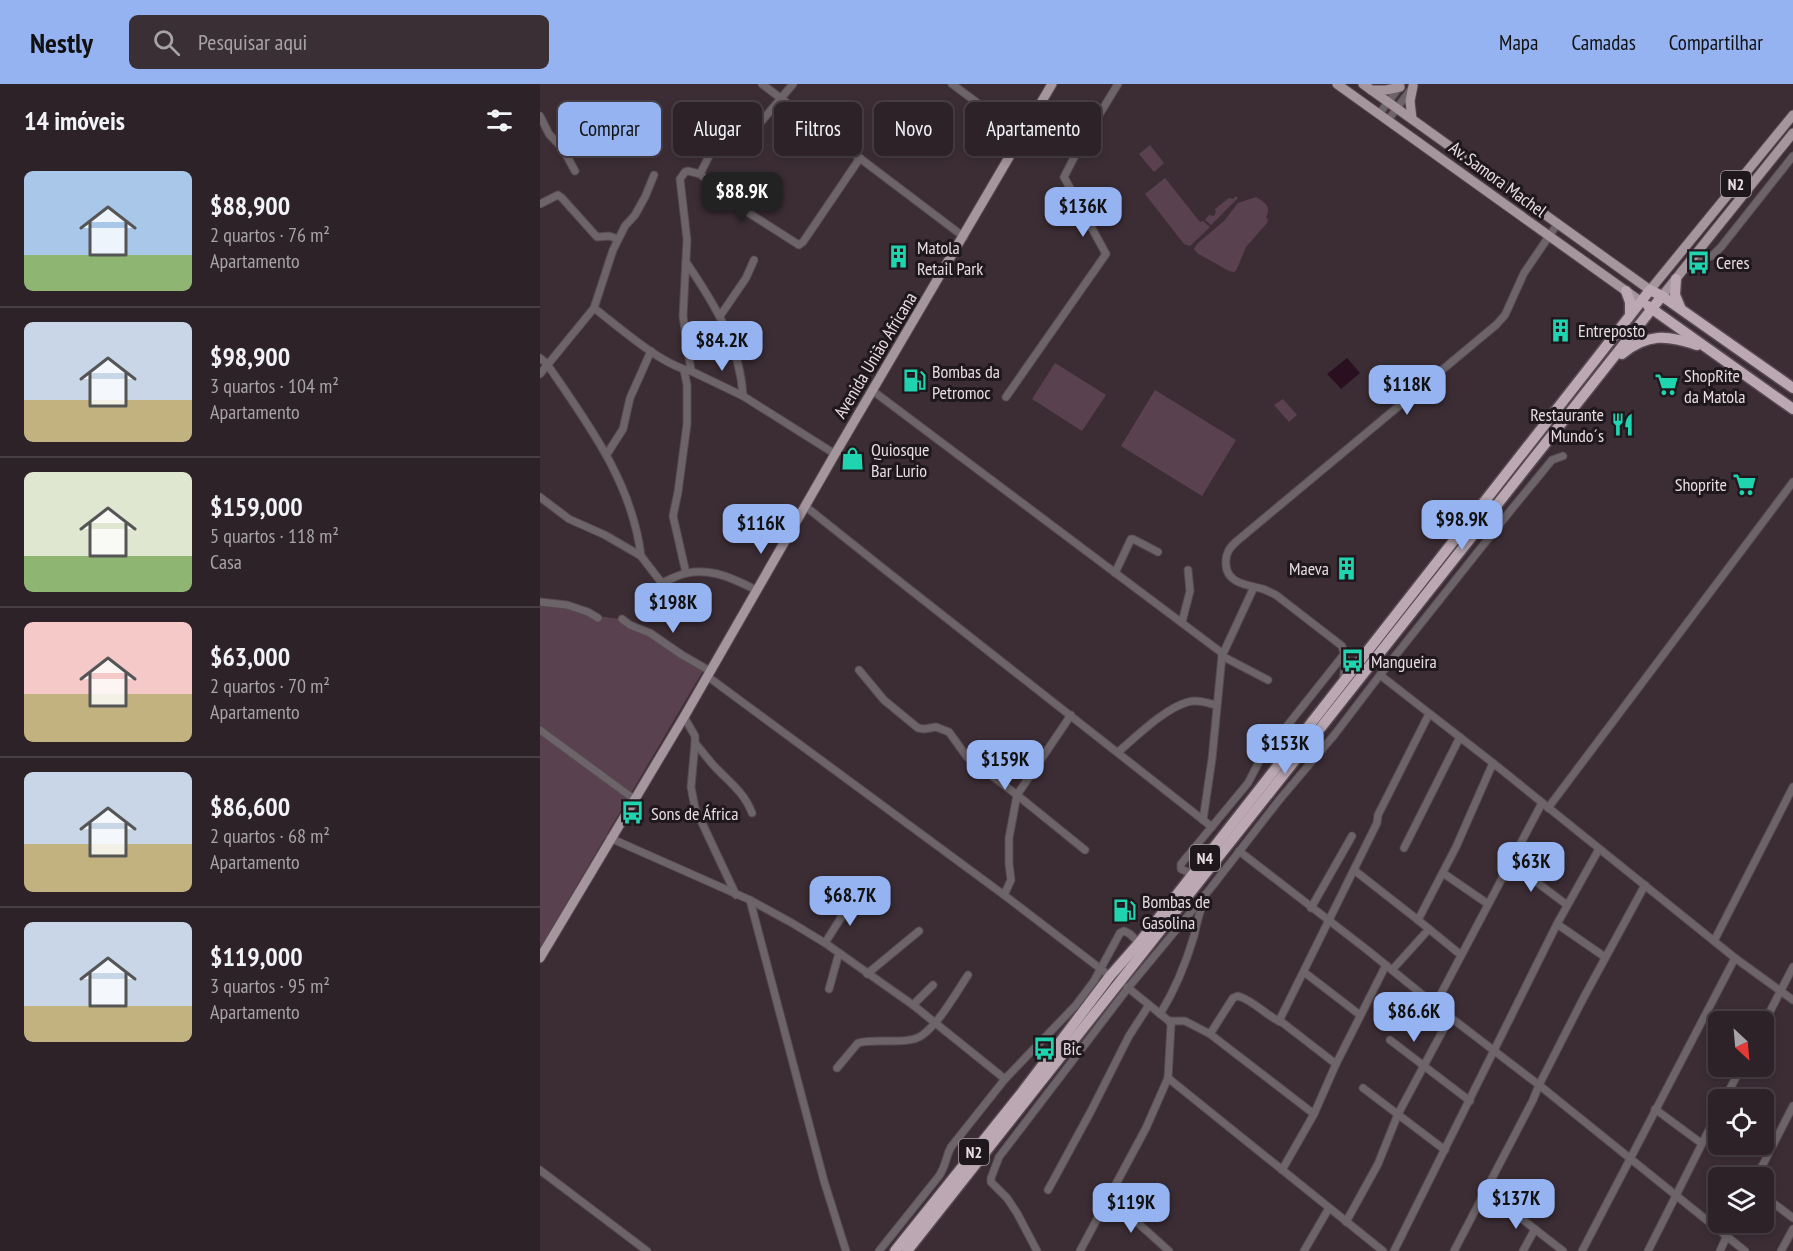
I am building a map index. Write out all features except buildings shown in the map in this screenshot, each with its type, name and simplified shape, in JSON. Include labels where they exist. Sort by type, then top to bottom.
[{"type":"highway","points":[[1676,279],[1675,295],[1681,309]]},
{"type":"highway","points":[[1650,290],[1681,309],[1793,388]]},
{"type":"highway","name":"N4","points":[[907,1251],[938,1212],[1110,975],[1138,943],[1343,683],[1650,290]]},
{"type":"highway","points":[[1626,291],[1630,302],[1630,314]]},
{"type":"highway","name":"N4","points":[[1052,1052],[1110,975],[1595,382],[1662,296]]},
{"type":"highway","points":[[1640,301],[1793,409]]},
{"type":"highway","points":[[1595,382],[1623,353],[1645,340],[1674,338],[1708,349]]},
{"type":"highway","name":"N2","points":[[895,1251],[1052,1052]]},
{"type":"main road","name":"Avenida União Africana","points":[[1042,102],[1052,84]]},
{"type":"main road","name":"Av. Samora Machel","points":[[1337,84],[1640,301]]},
{"type":"main road","points":[[1367,87],[1386,90],[1401,85]]},
{"type":"main road","points":[[1412,119],[1410,101],[1414,85]]},
{"type":"main road","name":"Av. Samora Machel","points":[[1367,87],[1650,290]]},
{"type":"main road","name":"N2","points":[[1650,290],[1793,115]]},
{"type":"main road","name":"N2","points":[[1662,296],[1793,133]]},
{"type":"main road","name":"Avenida União Africana","points":[[540,958],[684,717],[1011,156]]},
{"type":"main road","points":[[1634,278],[1650,279],[1668,268]]},
{"type":"street","points":[[762,84],[964,237]]},
{"type":"street","points":[[700,174],[715,149],[760,123],[793,84]]},
{"type":"street","points":[[952,84],[976,102]]},
{"type":"street","points":[[1006,397],[1106,254],[1064,177],[1118,84]]},
{"type":"street","points":[[1379,114],[1401,85]]},
{"type":"street","points":[[1388,120],[1414,85]]},
{"type":"street","points":[[540,116],[549,134],[563,148],[575,171]]},
{"type":"street","points":[[1689,263],[1712,256],[1721,247],[1793,156]]},
{"type":"street","points":[[686,573],[673,516],[687,424],[688,370],[683,316],[687,240],[680,179],[688,171],[700,174],[730,201],[799,245],[860,158]]},
{"type":"street","points":[[1766,167],[1782,170]]},
{"type":"street","points":[[540,374],[594,308],[618,239],[645,197],[654,175]]},
{"type":"street","points":[[540,204],[558,195],[597,237],[609,236],[618,239]]},
{"type":"street","points":[[1343,683],[1346,660],[1345,652],[1338,642],[1276,596],[1265,590],[1240,583],[1231,577],[1226,571],[1225,562],[1230,547],[1502,320],[1524,273],[1558,223]]},
{"type":"street","points":[[720,316],[746,278],[754,260]]},
{"type":"street","points":[[686,262],[705,290],[733,343],[743,396]]},
{"type":"street","points":[[594,308],[651,351],[743,396],[835,454]]},
{"type":"street","points":[[607,454],[623,429],[630,398],[651,351]]},
{"type":"street","points":[[540,358],[547,364],[607,454],[635,525],[641,556]]},
{"type":"street","points":[[873,391],[1222,654],[1268,680]]},
{"type":"street","points":[[1037,1251],[1007,1198],[991,1182],[990,1178],[999,1157],[1128,988],[1335,734],[1552,460],[1563,456]]},
{"type":"street","points":[[1435,1005],[1510,862],[1545,805],[1793,482]]},
{"type":"street","points":[[540,497],[570,519],[605,535],[641,556],[661,582]]},
{"type":"street","points":[[805,506],[1002,664],[1071,715],[1212,827]]},
{"type":"street","points":[[1115,573],[1131,539],[1158,552]]},
{"type":"street","points":[[1182,622],[1190,591],[1188,570]]},
{"type":"street","points":[[650,604],[657,595],[656,590],[661,582],[686,573],[718,574],[756,590]]},
{"type":"street","points":[[1203,820],[1212,759],[1222,654],[1254,587]]},
{"type":"street","points":[[540,602],[578,608],[598,618]]},
{"type":"street","points":[[622,619],[650,633],[709,673],[1169,1021],[1172,1029],[1168,1078],[1146,1128],[1080,1251]]},
{"type":"street","points":[[1192,874],[1181,869],[1181,864],[1248,783],[1264,755],[1345,652]]},
{"type":"street","points":[[859,670],[884,700],[918,728],[936,727],[949,732],[967,757],[1084,850]]},
{"type":"street","points":[[1380,675],[1493,763],[1734,958],[1793,1000]]},
{"type":"street","points":[[1118,752],[1150,724],[1179,705],[1196,701],[1216,705]]},
{"type":"street","points":[[1279,1021],[1305,972],[1377,823],[1378,815],[1429,714]]},
{"type":"street","points":[[1004,895],[1011,880],[1009,838],[1017,795],[1071,715]]},
{"type":"street","points":[[684,717],[695,736],[692,799],[736,895]]},
{"type":"street","points":[[540,730],[634,799]]},
{"type":"street","points":[[1404,848],[1460,737]]},
{"type":"street","points":[[695,743],[742,794],[752,813]]},
{"type":"street","points":[[1418,920],[1456,847],[1493,763]]},
{"type":"street","points":[[1714,941],[1793,787]]},
{"type":"street","points":[[1311,908],[1352,836]]},
{"type":"street","points":[[610,838],[771,910],[825,943],[913,1005],[1005,1079]]},
{"type":"street","points":[[1394,1251],[1557,924],[1599,849]]},
{"type":"street","points":[[1239,851],[1539,1085],[1745,1251]]},
{"type":"street","points":[[1510,862],[1567,905]]},
{"type":"street","points":[[1354,870],[1461,955]]},
{"type":"street","points":[[1443,873],[1488,904]]},
{"type":"street","points":[[1454,1251],[1605,957],[1645,885]]},
{"type":"street","points":[[1160,1014],[1176,984],[1194,935],[1199,912],[1210,889]]},
{"type":"street","points":[[825,943],[854,897]]},
{"type":"street","points":[[750,900],[824,1181],[846,1251]]},
{"type":"street","points":[[1557,924],[1605,957]]},
{"type":"street","points":[[1282,1170],[1314,1114],[1360,1015],[1389,967],[1429,929]]},
{"type":"street","points":[[867,974],[919,931]]},
{"type":"street","points":[[1110,975],[1120,933],[1127,932],[1138,943]]},
{"type":"street","points":[[829,989],[839,953]]},
{"type":"street","points":[[1582,1251],[1734,958]]},
{"type":"street","points":[[1770,1011],[1793,967]]},
{"type":"street","points":[[1305,972],[1360,1015]]},
{"type":"street","points":[[837,1068],[858,1043],[913,1040],[921,1036],[936,1023],[968,975]]},
{"type":"street","points":[[879,1251],[939,1176],[945,1167],[951,1147],[1005,1079],[1076,1005],[1094,981],[1110,975]]},
{"type":"street","points":[[913,1005],[933,985]]},
{"type":"street","points":[[1210,1034],[1235,996],[1243,998],[1279,1021],[1336,1064]]},
{"type":"street","points":[[1048,1190],[1129,1036],[1149,1005]]},
{"type":"street","points":[[1347,1222],[1378,1164],[1398,1114],[1450,1017]]},
{"type":"street","points":[[1169,1021],[1185,1021],[1210,1034],[1314,1114]]},
{"type":"street","points":[[1390,1040],[1470,1101]]},
{"type":"street","points":[[1168,1078],[1383,1251]]},
{"type":"street","points":[[1363,1088],[1445,1150]]},
{"type":"street","points":[[1762,1167],[1793,1106]]},
{"type":"street","points":[[1655,1109],[1701,1143]]},
{"type":"street","points":[[1648,1251],[1708,1130]]},
{"type":"street","points":[[540,1170],[647,1251]]},
{"type":"street","points":[[1486,1191],[1563,1251]]},
{"type":"street","points":[[1109,1197],[1169,1251]]},
{"type":"street","points":[[1774,1204],[1793,1218]]},
{"type":"street","points":[[1304,1251],[1329,1208]]},
{"type":"street","points":[[1523,1251],[1535,1229]]},
{"type":"street","points":[[1781,1251],[1793,1229]]},
{"type":"street","points":[[1720,1251],[1728,1233]]},
{"type":"shaded area","points":[[1150,145],[1164,163],[1154,172],[1139,154]]},
{"type":"shaded area","points":[[1165,178],[1200,222],[1203,221],[1210,227],[1190,246],[1184,244],[1145,194]]},
{"type":"shaded area","points":[[1236,196],[1238,198],[1211,225],[1205,220],[1209,215],[1214,216],[1215,209],[1229,198],[1233,199]]},
{"type":"shaded area","points":[[1256,197],[1268,207],[1266,217],[1268,220],[1246,247],[1236,271],[1229,271],[1197,253],[1194,249],[1197,244],[1224,221],[1238,203]]},
{"type":"shaded area","points":[[1347,358],[1360,373],[1341,389],[1327,374]]},
{"type":"shaded area","points":[[1055,363],[1106,395],[1082,431],[1032,399]]},
{"type":"shaded area","points":[[1155,390],[1236,440],[1202,496],[1121,446]]},
{"type":"shaded area","points":[[1283,399],[1297,415],[1289,422],[1274,405]]},
{"type":"shaded area","points":[[540,600],[597,616],[620,619],[704,669],[540,948]]},
{"type":"place","name":"Matola Retail Park","points":[[899,257]]},
{"type":"place","name":"Ceres","points":[[1698,262]]},
{"type":"place","name":"Entreposto","points":[[1560,330]]},
{"type":"place","name":"Bombas da Petromoc","points":[[914,381]]},
{"type":"place","name":"ShopRite da Matola","points":[[1666,385]]},
{"type":"place","name":"Restaurante Mundo´s","points":[[1622,424]]},
{"type":"place","name":"Quiosque Bar Lurio","points":[[853,459]]},
{"type":"place","name":"Shoprite","points":[[1745,484]]},
{"type":"place","name":"Maeva","points":[[1347,568]]},
{"type":"place","name":"Mangueira","points":[[1353,661]]},
{"type":"place","name":"Sons de África","points":[[633,813]]},
{"type":"place","name":"Bombas de Gasolina","points":[[1124,911]]},
{"type":"place","name":"Bic","points":[[1045,1048]]}]
